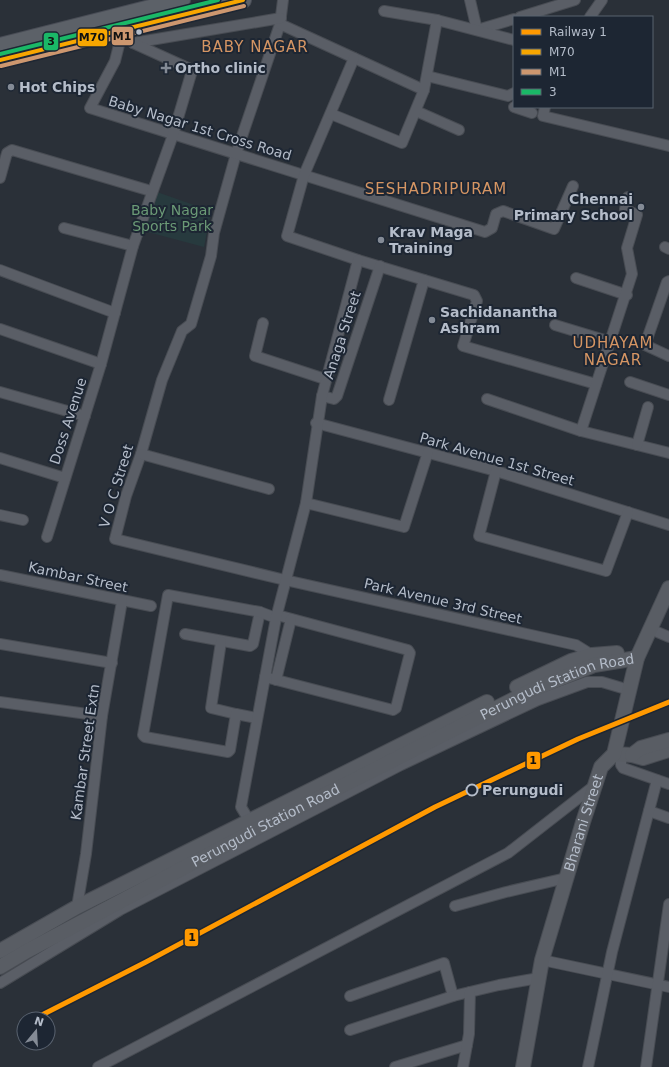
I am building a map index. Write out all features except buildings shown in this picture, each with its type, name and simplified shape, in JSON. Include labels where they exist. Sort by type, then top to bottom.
[{"type":"main road","points":[[0,60],[118,36],[140,19],[182,0]]},
{"type":"main road","points":[[0,46],[243,0]]},
{"type":"street","points":[[236,154],[281,21],[283,0]]},
{"type":"street","points":[[470,0],[477,30]]},
{"type":"street","points":[[523,16],[575,0]]},
{"type":"street","points":[[591,16],[602,0]]},
{"type":"street","points":[[384,11],[436,20],[513,40]]},
{"type":"street","points":[[477,30],[513,19]]},
{"type":"street","points":[[330,114],[402,143],[424,90],[436,20]]},
{"type":"street","points":[[118,36],[133,43],[281,21],[354,58],[424,90]]},
{"type":"street","name":"Baby Nagar 1st Cross Road","points":[[118,36],[115,62],[90,108],[485,232],[492,228],[496,214],[503,211],[554,229],[573,186]]},
{"type":"street","name":"Doss Avenue","points":[[47,537],[101,364],[133,246],[151,191],[173,134],[192,72],[133,43]]},
{"type":"street","points":[[354,58],[304,175],[287,231],[287,236],[358,260],[474,295],[477,301],[463,346],[596,384]]},
{"type":"street","points":[[427,76],[511,94],[509,102],[513,106]]},
{"type":"street","points":[[517,108],[532,113]]},
{"type":"street","points":[[545,108],[543,116],[669,146]]},
{"type":"street","points":[[416,111],[459,130]]},
{"type":"street","points":[[0,178],[7,153],[10,150],[151,191]]},
{"type":"street","name":"V O C Street","points":[[236,154],[214,234],[211,256],[191,324],[182,331],[162,380],[141,454],[126,496],[115,540],[285,580]]},
{"type":"street","points":[[581,431],[627,295],[632,274],[626,248],[637,215],[624,210],[628,197]]},
{"type":"street","points":[[64,228],[133,246]]},
{"type":"street","points":[[252,825],[241,807],[276,616],[306,503],[316,424],[325,379],[358,260]]},
{"type":"street","name":"Anaga Street","points":[[322,396],[334,399],[336,398],[380,266]]},
{"type":"street","points":[[0,270],[115,313]]},
{"type":"street","points":[[576,278],[627,295]]},
{"type":"street","points":[[389,400],[424,280]]},
{"type":"street","points":[[669,281],[667,282],[645,345],[669,356]]},
{"type":"street","points":[[263,323],[255,356],[325,379]]},
{"type":"street","points":[[555,325],[611,342]]},
{"type":"street","points":[[0,329],[101,364]]},
{"type":"street","points":[[630,382],[669,395]]},
{"type":"street","points":[[0,392],[85,416]]},
{"type":"street","points":[[487,399],[581,431],[669,453]]},
{"type":"street","points":[[637,445],[648,407]]},
{"type":"street","name":"Park Avenue 1st Street","points":[[316,424],[428,452],[496,471],[669,525]]},
{"type":"street","points":[[306,503],[404,527],[428,452]]},
{"type":"street","points":[[141,454],[269,489]]},
{"type":"street","points":[[0,458],[65,478]]},
{"type":"street","points":[[496,471],[479,536],[606,572],[628,512]]},
{"type":"street","points":[[0,515],[23,520]]},
{"type":"street","name":"Kambar Street","points":[[0,575],[151,606]]},
{"type":"street","name":"Park Avenue 3rd Street","points":[[285,580],[576,645],[592,655]]},
{"type":"street","name":"Bharani Street","points":[[523,1067],[542,960],[594,786],[601,767],[622,755],[629,690],[637,658],[669,588]]},
{"type":"street","points":[[236,714],[230,750],[228,752],[145,737],[143,735],[168,595],[291,619],[409,651],[396,709],[393,710],[265,677]]},
{"type":"street","name":"Kambar Street Extn","points":[[77,906],[86,854],[102,716],[122,601]]},
{"type":"street","points":[[185,634],[221,642],[252,645],[260,612]]},
{"type":"street","points":[[276,680],[291,619]]},
{"type":"street","points":[[650,629],[669,637]]},
{"type":"street","points":[[221,642],[211,708],[257,718]]},
{"type":"street","points":[[0,644],[112,663]]},
{"type":"street","name":"Perungudi Station Road","points":[[0,967],[252,825],[537,677],[571,661],[592,655],[618,653],[637,658]]},
{"type":"street","name":"Perungudi Station Road","points":[[0,951],[77,906],[252,825],[301,812],[530,691],[594,665],[637,658]]},
{"type":"street","points":[[0,982],[120,910],[301,812],[538,700],[587,682],[602,682],[629,690]]},
{"type":"street","points":[[0,702],[102,716]]},
{"type":"street","points":[[622,755],[669,740]]},
{"type":"street","points":[[622,755],[643,758],[669,750]]},
{"type":"street","points":[[622,755],[621,765],[623,768],[669,784]]},
{"type":"street","points":[[588,1067],[612,952],[657,780]]},
{"type":"street","points":[[98,1067],[508,853],[594,786]]},
{"type":"street","points":[[649,811],[669,818]]},
{"type":"street","points":[[455,906],[566,878]]},
{"type":"street","points":[[646,1067],[669,904]]},
{"type":"street","points":[[542,960],[669,987]]},
{"type":"street","points":[[350,996],[444,963],[453,996]]},
{"type":"street","points":[[350,1030],[453,996],[539,978]]},
{"type":"street","points":[[463,1067],[467,1045],[470,992]]},
{"type":"street","points":[[395,1067],[467,1045]]},
{"type":"green space","name":"Baby Nagar Sports Park","points":[[157,192],[211,211],[204,247],[144,231]]},
{"type":"rail line","name":"1","points":[[50,1011],[146,962],[435,807],[578,739],[669,702]]},
{"type":"transit line","name":"3","points":[[0,54],[218,0]]},
{"type":"transit line","name":"M70","points":[[0,60],[243,0]]},
{"type":"transit line","name":"M1","points":[[1,66],[244,6]]},
{"type":"place","name":"Ortho clinic","points":[[166,68]]},
{"type":"place","name":"Hot Chips","points":[[11,87]]},
{"type":"place","name":"Chennai Primary School","points":[[641,207]]},
{"type":"place","name":"Krav Maga Training","points":[[381,240]]},
{"type":"place","name":"Sachidanantha Ashram","points":[[432,320]]},
{"type":"place","name":"Perungudi","points":[[472,790]]},
{"type":"district","name":"BABY NAGAR","points":[[255,47]]},
{"type":"district","name":"SESHADRIPURAM","points":[[436,189]]},
{"type":"district","name":"UDHAYAM NAGAR","points":[[613,352]]}]
